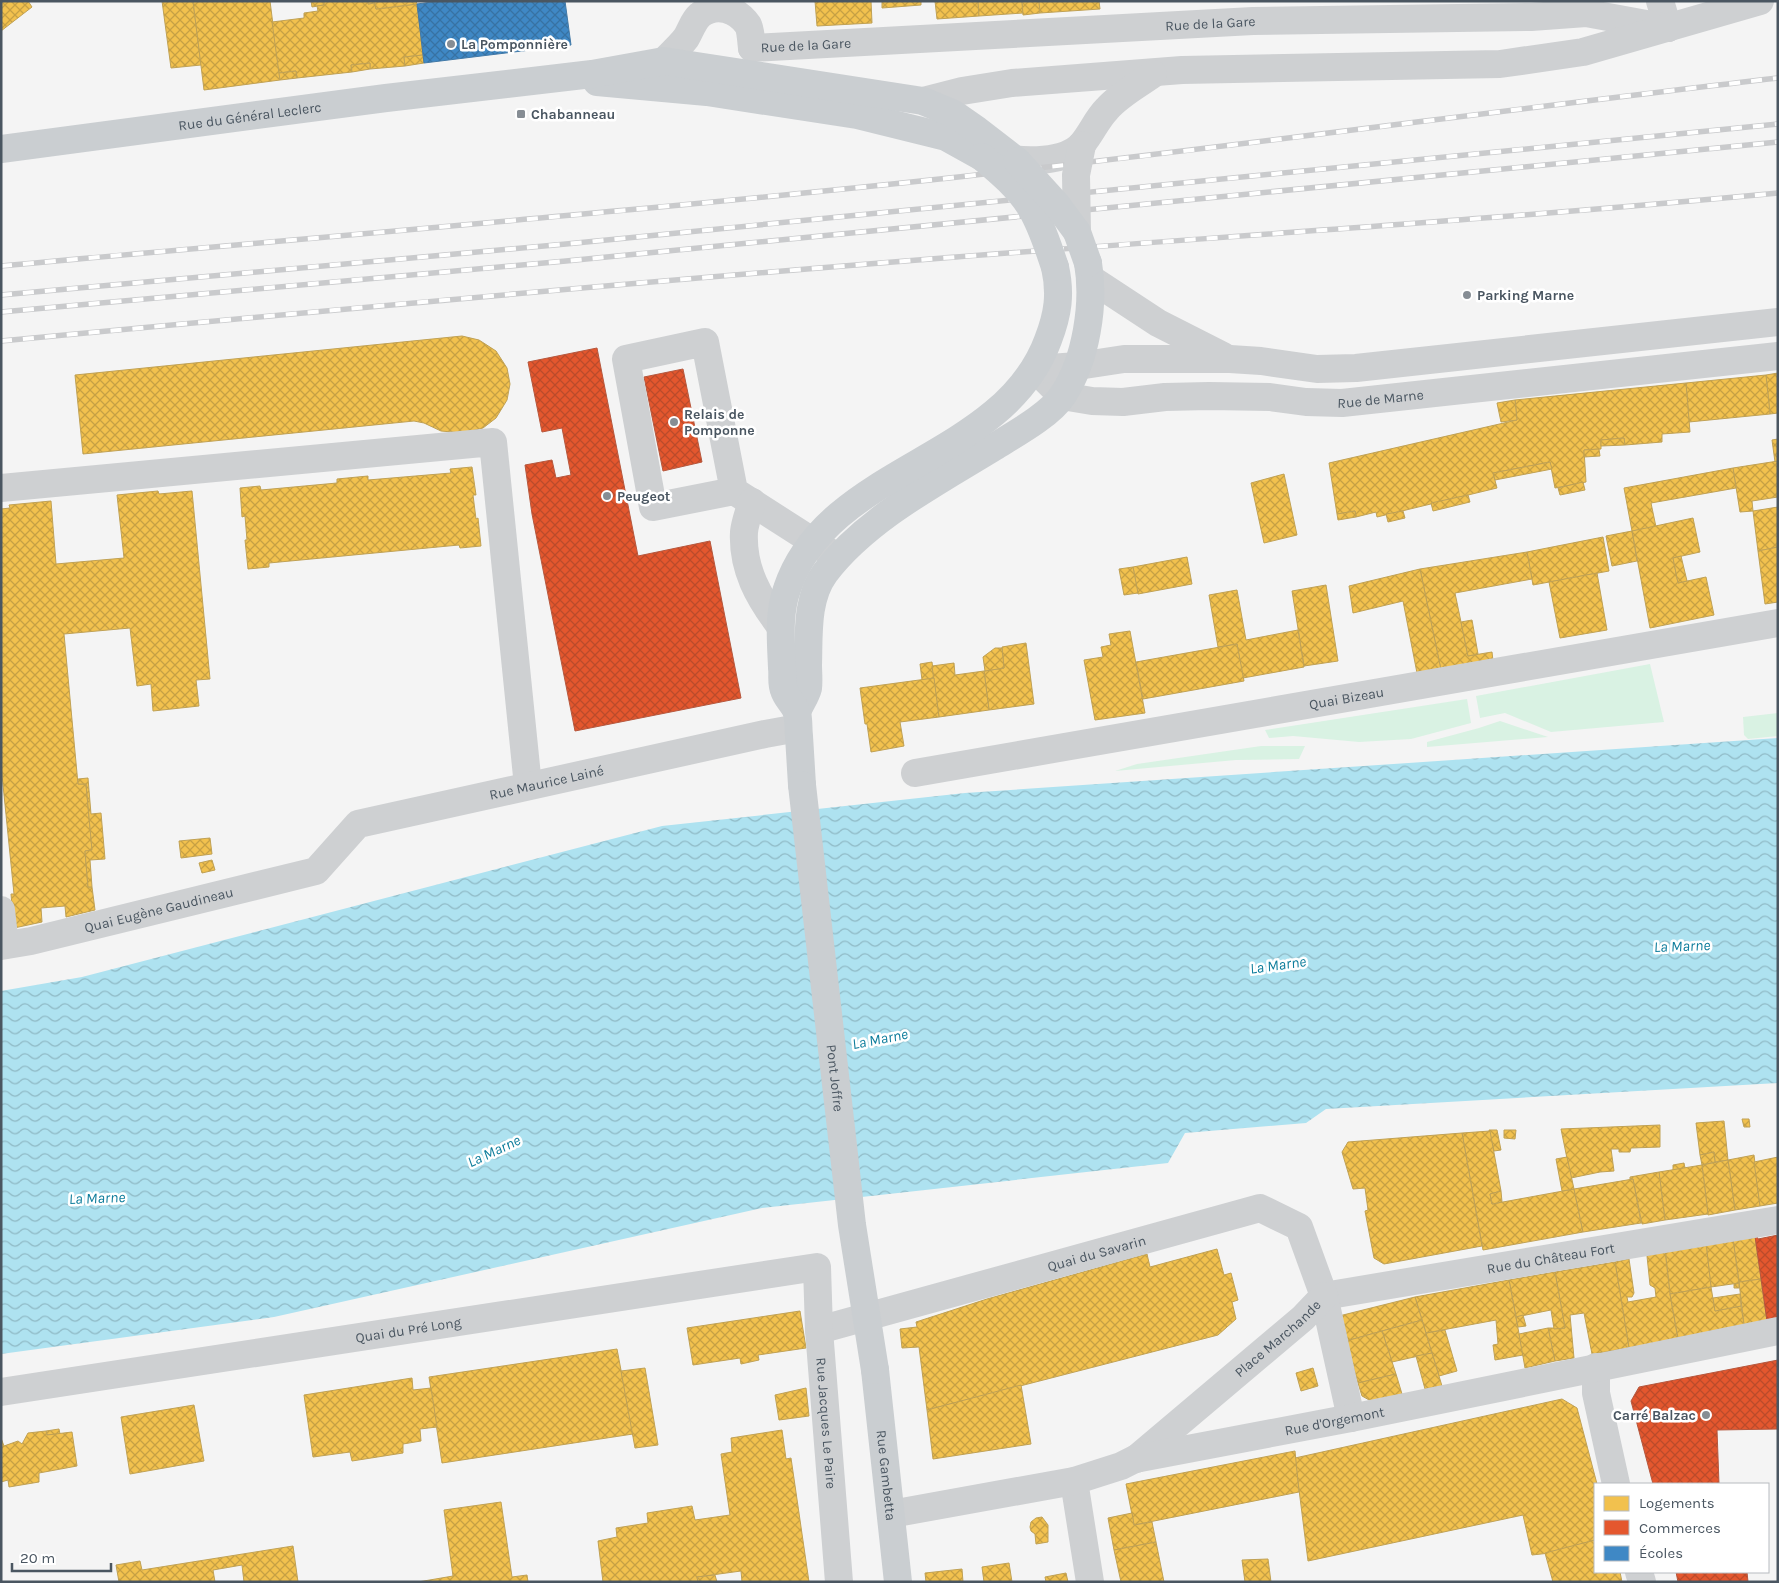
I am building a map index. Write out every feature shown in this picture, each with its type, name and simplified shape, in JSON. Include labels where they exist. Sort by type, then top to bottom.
[{"type":"main road","points":[[498,85],[592,74],[664,61],[922,101],[954,114],[1017,161],[1057,205],[1076,232],[1089,271],[1088,322],[1078,366],[1062,396],[1029,426],[885,517],[852,542],[838,558],[824,576],[813,601],[809,627],[808,689],[797,720]]},
{"type":"main road","points":[[498,85],[594,82],[707,92],[857,115],[954,114]]},
{"type":"main road","name":"Rue du Général Leclerc","points":[[1,149],[498,85]]},
{"type":"main road","points":[[797,720],[783,690],[780,626],[786,591],[802,553],[848,507],[981,425],[1012,396],[1035,369],[1042,358],[1054,325],[1059,296],[1055,267],[1044,235],[1031,208],[1007,178],[979,155],[954,114]]},
{"type":"main road","name":"Pont Joffre","points":[[797,720],[802,785],[852,1225],[875,1370]]},
{"type":"main road","name":"Rue Gambetta","points":[[875,1370],[898,1582]]},
{"type":"street","points":[[1660,1],[1668,28]]},
{"type":"street","name":"Rue de la Gare","points":[[954,114],[1012,82],[1153,74],[1182,70],[1500,64],[1583,52],[1760,1]]},
{"type":"street","points":[[664,61],[686,38],[695,20],[712,5],[734,11],[749,26],[752,48],[707,92],[686,38]]},
{"type":"street","name":"Rue de la Gare","points":[[752,48],[1253,21],[1531,17],[1586,13],[1668,28]]},
{"type":"street","name":"Rue de la Gare","points":[[1076,232],[1076,175],[1082,145],[1108,107],[1153,74]]},
{"type":"street","name":"Rue de la Gare","points":[[979,155],[1017,161],[1042,160],[1062,156],[1082,145]]},
{"type":"street","name":"Rue de Marne","points":[[1089,271],[1158,323],[1230,359]]},
{"type":"street","name":"Rue de Marne","points":[[1035,369],[1078,366],[1124,359],[1230,359],[1261,361],[1317,369],[1356,368],[1778,322]]},
{"type":"street","name":"Rue de Marne","points":[[1078,366],[1124,372],[1239,375],[1310,382],[1358,382],[1778,335]]},
{"type":"street","points":[[780,626],[754,588],[745,548],[743,496],[704,342],[626,359],[653,507],[743,496],[838,558]]},
{"type":"street","name":"Rue de Marne","points":[[1062,396],[1092,401],[1123,402],[1166,397],[1209,396],[1270,397],[1306,402],[1342,403],[1778,356]]},
{"type":"street","points":[[1035,369],[1062,396]]},
{"type":"street","points":[[1,488],[493,442],[528,786]]},
{"type":"street","name":"Quai Bizeau","points":[[915,773],[1778,623]]},
{"type":"street","name":"Rue Maurice Lainé","points":[[316,871],[358,824],[765,734],[797,720]]},
{"type":"street","name":"Quai Eugène Gaudineau","points":[[3,946],[31,942],[316,871]]},
{"type":"street","points":[[1,910],[3,946]]},
{"type":"street","name":"Quai du Savarin","points":[[819,1330],[1260,1208],[1299,1227],[1324,1296]]},
{"type":"street","name":"Rue du Château Fort","points":[[1324,1296],[1778,1220]]},
{"type":"street","name":"Rue Jacques Le Paire","points":[[817,1266],[819,1330],[839,1582]]},
{"type":"street","name":"Quai du Pré Long","points":[[1,1392],[817,1266]]},
{"type":"street","name":"Place Marchande","points":[[1324,1296],[1351,1418]]},
{"type":"street","name":"Place Marchande","points":[[1135,1460],[1302,1318],[1324,1296]]},
{"type":"street","name":"Rue d'Orgemont","points":[[892,1514],[1074,1481],[1135,1460],[1778,1331]]},
{"type":"street","points":[[1596,1367],[1596,1393],[1616,1483]]},
{"type":"street","points":[[1074,1481],[1090,1582]]},
{"type":"green space","points":[[1650,664],[1664,722],[1551,732],[1505,713],[1480,718],[1476,696]]},
{"type":"green space","points":[[1467,699],[1471,723],[1411,739],[1359,742],[1293,736],[1269,738],[1265,730]]},
{"type":"green space","points":[[1778,713],[1778,736],[1748,739],[1744,735],[1743,717]]},
{"type":"green space","points":[[1500,721],[1548,737],[1427,747],[1427,742]]},
{"type":"green space","points":[[1261,746],[1305,746],[1299,759],[1236,760],[1115,771],[1137,764]]},
{"type":"water","name":"La Marne","points":[[1778,738],[1778,1083],[1326,1109],[1306,1123],[1185,1133],[1168,1163],[762,1208],[274,1317],[1,1354],[1,991],[82,977],[662,826],[965,793]]},
{"type":"building: Logements","points":[[1,1],[28,1],[32,7],[1,31]]},
{"type":"building: Logements","points":[[162,1],[193,1],[201,65],[171,68]]},
{"type":"building: Logements","points":[[193,1],[270,1],[280,80],[204,90]]},
{"type":"building: Logements","points":[[311,1],[324,1],[324,5],[312,7]]},
{"type":"building: Logements","points":[[324,1],[368,1],[368,4],[375,3],[376,9],[417,4],[423,55],[404,57],[405,66],[370,69],[370,63],[351,65],[352,72],[297,78],[296,71],[279,73],[272,22],[304,18],[304,13],[318,11],[317,6],[324,5]]},
{"type":"building: Logements","points":[[368,1],[416,1],[417,4],[376,9],[375,3],[368,4]]},
{"type":"building: Logements","points":[[815,1],[871,1],[872,23],[817,26]]},
{"type":"building: Logements","points":[[882,1],[921,1],[921,5],[882,8]]},
{"type":"building: Logements","points":[[935,1],[978,1],[979,16],[937,19]]},
{"type":"building: Logements","points":[[978,1],[1022,1],[1023,13],[979,16]]},
{"type":"building: Logements","points":[[1022,1],[1039,1],[1040,13],[1023,15]]},
{"type":"building: Logements","points":[[1039,1],[1099,1],[1100,9],[1040,13]]},
{"type":"building: Logements","points":[[423,55],[424,63],[405,66],[404,57]]},
{"type":"building: Logements","points":[[370,63],[370,69],[352,72],[351,65]]},
{"type":"building: Logements","points":[[296,71],[297,78],[280,80],[279,73]]},
{"type":"building: Logements","points":[[462,336],[479,340],[496,351],[507,368],[510,384],[507,400],[496,418],[483,428],[463,433],[441,431],[424,423],[414,421],[83,454],[75,375]]},
{"type":"building: Logements","points":[[1778,373],[1778,413],[1770,414],[1766,375]]},
{"type":"building: Logements","points":[[1766,375],[1770,414],[1689,422],[1686,383]]},
{"type":"building: Logements","points":[[1686,383],[1690,432],[1662,434],[1662,442],[1625,445],[1624,438],[1601,440],[1601,449],[1584,450],[1586,482],[1555,488],[1550,462],[1493,473],[1497,488],[1377,517],[1376,512],[1356,517],[1355,511],[1337,514],[1329,463],[1517,420],[1515,400]]},
{"type":"building: Logements","points":[[1515,400],[1517,420],[1501,422],[1497,403]]},
{"type":"building: Logements","points":[[1624,438],[1625,445],[1601,446],[1601,440]]},
{"type":"building: Logements","points":[[1778,439],[1778,461],[1775,462],[1772,440]]},
{"type":"building: Logements","points":[[1599,449],[1600,456],[1584,457],[1584,450]]},
{"type":"building: Logements","points":[[1778,461],[1778,497],[1752,501],[1753,511],[1740,512],[1733,468]]},
{"type":"building: Logements","points":[[1550,462],[1552,469],[1495,480],[1493,473]]},
{"type":"building: Logements","points":[[472,467],[476,495],[473,495],[481,546],[460,548],[459,545],[269,563],[269,567],[248,569],[245,516],[242,517],[240,488],[260,486],[261,490],[337,483],[337,479],[368,476],[368,480],[451,473],[450,469]]},
{"type":"building: Logements","points":[[1733,468],[1736,488],[1651,503],[1656,527],[1632,531],[1624,488]]},
{"type":"building: Logements","points":[[1284,474],[1297,535],[1264,543],[1251,483]]},
{"type":"building: Logements","points":[[1583,482],[1585,490],[1560,495],[1558,488]]},
{"type":"building: Logements","points":[[158,491],[159,494],[192,491],[210,679],[196,680],[199,706],[153,711],[151,684],[137,686],[130,628],[64,634],[78,784],[86,784],[92,850],[85,851],[88,887],[92,887],[95,910],[66,917],[65,906],[41,908],[42,922],[14,928],[11,894],[14,894],[1,765],[1,509],[10,508],[9,505],[51,501],[56,564],[124,558],[117,495]]},
{"type":"building: Logements","points":[[1468,495],[1470,502],[1433,511],[1431,503]]},
{"type":"building: Logements","points":[[1778,507],[1778,547],[1758,551],[1753,511]]},
{"type":"building: Logements","points":[[1355,511],[1356,517],[1338,520],[1337,514]]},
{"type":"building: Logements","points":[[1403,511],[1405,518],[1388,522],[1386,514]]},
{"type":"building: Logements","points":[[1693,518],[1700,552],[1673,558],[1678,583],[1706,577],[1714,615],[1650,628],[1632,531]]},
{"type":"building: Logements","points":[[1632,531],[1637,561],[1612,566],[1606,536]]},
{"type":"building: Logements","points":[[1603,537],[1609,571],[1533,585],[1527,552]]},
{"type":"building: Logements","points":[[1778,547],[1778,602],[1765,604],[1758,551]]},
{"type":"building: Logements","points":[[1527,552],[1532,579],[1455,593],[1468,656],[1492,652],[1493,661],[1441,670],[1420,569]]},
{"type":"building: Logements","points":[[1681,556],[1687,581],[1678,583],[1673,558]]},
{"type":"building: Logements","points":[[1187,557],[1192,584],[1138,594],[1133,567]]},
{"type":"building: Logements","points":[[1133,567],[1138,593],[1124,595],[1119,569]]},
{"type":"building: Logements","points":[[1420,569],[1441,670],[1417,673],[1403,601],[1353,613],[1349,586]]},
{"type":"building: Logements","points":[[1597,573],[1607,630],[1560,638],[1549,582]]},
{"type":"building: Logements","points":[[1326,585],[1338,661],[1304,666],[1292,591]]},
{"type":"building: Logements","points":[[1237,590],[1246,640],[1298,630],[1304,667],[1243,678],[1237,644],[1218,647],[1209,595]]},
{"type":"building: Logements","points":[[1472,620],[1478,654],[1468,656],[1461,622]]},
{"type":"building: Logements","points":[[1130,631],[1145,713],[1095,720],[1084,660],[1103,657],[1101,647],[1111,645],[1109,634]]},
{"type":"building: Logements","points":[[1026,643],[1034,704],[989,710],[984,671],[1004,668],[1002,647]]},
{"type":"building: Logements","points":[[1237,644],[1244,681],[1143,699],[1136,662]]},
{"type":"building: Logements","points":[[995,648],[1002,648],[1004,668],[985,671],[983,657]]},
{"type":"building: Logements","points":[[932,662],[934,678],[922,680],[920,664]]},
{"type":"building: Logements","points":[[954,663],[955,675],[984,671],[989,710],[939,717],[932,666]]},
{"type":"building: Logements","points":[[934,678],[939,717],[900,722],[904,746],[871,752],[860,688]]},
{"type":"building: Logements","points":[[88,778],[91,814],[101,813],[105,859],[90,860],[92,887],[88,887],[85,851],[92,850],[86,784],[78,784],[78,779]]},
{"type":"building: Logements","points":[[210,838],[212,854],[181,858],[179,841]]},
{"type":"building: Logements","points":[[212,860],[215,870],[202,873],[199,863]]},
{"type":"building: Logements","points":[[1742,1119],[1749,1119],[1750,1127],[1744,1127]]},
{"type":"building: Logements","points":[[1724,1121],[1728,1160],[1715,1162],[1714,1152],[1700,1155],[1696,1123]]},
{"type":"building: Logements","points":[[1660,1125],[1660,1147],[1631,1148],[1630,1152],[1619,1152],[1619,1149],[1611,1149],[1614,1171],[1571,1178],[1561,1129]]},
{"type":"building: Logements","points":[[1489,1130],[1497,1130],[1501,1150],[1494,1151]]},
{"type":"building: Logements","points":[[1504,1130],[1516,1130],[1515,1139],[1504,1138]]},
{"type":"building: Logements","points":[[1490,1131],[1501,1191],[1490,1194],[1492,1204],[1574,1189],[1583,1232],[1483,1250],[1462,1133]]},
{"type":"building: Logements","points":[[1462,1133],[1482,1246],[1384,1264],[1374,1258],[1365,1211],[1368,1210],[1365,1188],[1353,1189],[1342,1152],[1348,1142]]},
{"type":"building: Logements","points":[[1714,1152],[1715,1162],[1702,1165],[1700,1155]]},
{"type":"building: Logements","points":[[1754,1155],[1760,1206],[1735,1210],[1728,1160]]},
{"type":"building: Logements","points":[[1567,1157],[1574,1189],[1562,1191],[1556,1159]]},
{"type":"building: Logements","points":[[1778,1157],[1778,1203],[1760,1206],[1754,1162]]},
{"type":"building: Logements","points":[[1728,1160],[1735,1210],[1708,1215],[1702,1165]]},
{"type":"building: Logements","points":[[1684,1163],[1685,1168],[1673,1170],[1673,1165]]},
{"type":"building: Logements","points":[[1702,1165],[1708,1214],[1665,1220],[1659,1172]]},
{"type":"building: Logements","points":[[1659,1172],[1665,1220],[1642,1224],[1633,1179],[1630,1179],[1630,1177]]},
{"type":"building: Logements","points":[[1633,1179],[1641,1223],[1583,1232],[1574,1189]]},
{"type":"building: Logements","points":[[1501,1191],[1502,1202],[1492,1204],[1490,1194]]},
{"type":"building: Logements","points":[[1755,1236],[1761,1279],[1739,1282],[1733,1239]]},
{"type":"building: Logements","points":[[1733,1239],[1739,1283],[1711,1287],[1706,1243]]},
{"type":"building: Logements","points":[[1706,1243],[1711,1287],[1670,1294],[1665,1250]]},
{"type":"building: Logements","points":[[1217,1249],[1224,1275],[1231,1273],[1238,1300],[1232,1302],[1236,1319],[1218,1335],[927,1410],[919,1347],[902,1348],[900,1329],[917,1327],[916,1322],[987,1299],[1147,1254],[1150,1267]]},
{"type":"building: Logements","points":[[1665,1250],[1678,1339],[1629,1348],[1615,1262],[1629,1259],[1634,1293],[1632,1297],[1627,1297],[1628,1302],[1656,1297],[1655,1288],[1650,1285],[1647,1256]]},
{"type":"building: Logements","points":[[1615,1262],[1629,1348],[1592,1354],[1584,1313],[1570,1315],[1574,1358],[1555,1361],[1548,1328],[1565,1328],[1555,1272]]},
{"type":"building: Logements","points":[[1555,1272],[1565,1328],[1554,1329],[1551,1310],[1516,1317],[1509,1280]]},
{"type":"building: Logements","points":[[1761,1279],[1767,1321],[1744,1325],[1739,1282]]},
{"type":"building: Logements","points":[[1509,1280],[1523,1355],[1495,1360],[1493,1345],[1498,1344],[1496,1320],[1426,1333],[1415,1297]]},
{"type":"building: Logements","points":[[1739,1283],[1739,1288],[1734,1288],[1734,1284]]},
{"type":"building: Logements","points":[[1711,1287],[1715,1311],[1741,1306],[1744,1325],[1678,1338],[1670,1294]]},
{"type":"building: Logements","points":[[1740,1294],[1741,1306],[1715,1311],[1713,1298]]},
{"type":"building: Logements","points":[[1415,1297],[1422,1320],[1346,1341],[1339,1316]]},
{"type":"building: Logements","points":[[800,1311],[806,1348],[758,1355],[759,1360],[741,1364],[740,1358],[693,1365],[687,1328]]},
{"type":"building: Logements","points":[[1523,1315],[1526,1326],[1518,1327],[1516,1317]]},
{"type":"building: Logements","points":[[1422,1320],[1432,1353],[1392,1362],[1382,1331]]},
{"type":"building: Logements","points":[[1548,1328],[1555,1361],[1525,1368],[1519,1334]]},
{"type":"building: Logements","points":[[1445,1330],[1457,1371],[1439,1376],[1426,1333]]},
{"type":"building: Logements","points":[[1382,1331],[1396,1374],[1358,1383],[1346,1341]]},
{"type":"building: Logements","points":[[617,1349],[633,1434],[442,1463],[429,1377]]},
{"type":"building: Logements","points":[[1432,1353],[1442,1386],[1425,1389],[1416,1356]]},
{"type":"building: Logements","points":[[645,1368],[658,1445],[635,1448],[621,1371]]},
{"type":"building: Logements","points":[[1313,1368],[1318,1386],[1301,1391],[1296,1373]]},
{"type":"building: Logements","points":[[1396,1374],[1402,1394],[1371,1401],[1362,1396],[1358,1383]]},
{"type":"building: Logements","points":[[412,1378],[413,1390],[431,1388],[437,1427],[420,1429],[421,1441],[403,1444],[403,1453],[352,1461],[350,1452],[313,1457],[304,1395]]},
{"type":"building: Logements","points":[[1021,1385],[1031,1444],[933,1459],[927,1410]]},
{"type":"building: Logements","points":[[806,1388],[809,1416],[779,1420],[775,1395]]},
{"type":"building: Logements","points":[[1562,1399],[1577,1408],[1597,1483],[1594,1483],[1594,1540],[1550,1553],[1532,1555],[1523,1515],[1308,1561],[1295,1458]]},
{"type":"building: Logements","points":[[194,1405],[204,1461],[130,1474],[121,1417]]},
{"type":"building: Logements","points":[[59,1429],[60,1434],[47,1435],[46,1431]]},
{"type":"building: Logements","points":[[782,1430],[786,1459],[791,1458],[809,1582],[742,1582],[741,1571],[697,1577],[698,1582],[603,1582],[598,1541],[617,1537],[616,1528],[648,1523],[647,1513],[692,1506],[695,1520],[730,1515],[721,1454],[732,1452],[731,1438]]},
{"type":"building: Logements","points":[[46,1431],[47,1435],[72,1432],[77,1466],[39,1473],[39,1482],[9,1487],[8,1480],[1,1482],[1,1438],[4,1446],[18,1441],[22,1444],[28,1433]]},
{"type":"building: Logements","points":[[1295,1451],[1299,1492],[1134,1525],[1126,1484]]},
{"type":"building: Logements","points":[[501,1502],[512,1577],[527,1575],[528,1582],[418,1582],[453,1576],[444,1510]]},
{"type":"building: Logements","points":[[1132,1513],[1134,1525],[1152,1522],[1156,1542],[1114,1550],[1108,1518]]},
{"type":"building: Logements","points":[[1042,1517],[1048,1525],[1048,1542],[1036,1544],[1035,1534],[1031,1531],[1030,1527],[1031,1522],[1036,1518]]},
{"type":"building: Logements","points":[[1594,1540],[1594,1573],[1620,1573],[1622,1582],[1553,1582],[1545,1553]]},
{"type":"building: Logements","points":[[1156,1542],[1164,1582],[1121,1582],[1114,1550]]},
{"type":"building: Logements","points":[[293,1546],[298,1582],[244,1582],[242,1565],[213,1570],[215,1582],[119,1582],[116,1565],[140,1561],[142,1570]]},
{"type":"building: Logements","points":[[1268,1559],[1271,1582],[1245,1582],[1242,1560]]},
{"type":"building: Logements","points":[[1009,1563],[1012,1582],[984,1582],[982,1567]]},
{"type":"building: Logements","points":[[962,1569],[963,1582],[926,1582],[925,1573]]},
{"type":"building: Logements","points":[[1066,1573],[1068,1582],[1046,1582],[1045,1577]]},
{"type":"building: Logements","points":[[715,1575],[717,1582],[698,1582],[697,1577]]},
{"type":"building: Commerces","points":[[597,348],[638,556],[710,541],[741,698],[575,731],[532,514],[525,465],[552,460],[556,478],[571,475],[562,428],[542,432],[528,362]]},
{"type":"building: Commerces","points":[[683,369],[702,462],[663,471],[644,377]]},
{"type":"building: Commerces","points":[[1778,1235],[1778,1318],[1767,1321],[1755,1236],[1758,1239]]},
{"type":"building: Commerces","name":"Carré Balzac","points":[[1778,1360],[1778,1429],[1717,1430],[1719,1483],[1653,1483],[1631,1401],[1639,1387]]},
{"type":"building: Commerces","points":[[1676,1573],[1747,1573],[1748,1582],[1678,1582]]},
{"type":"building: Écoles","points":[[439,1],[565,1],[571,45],[424,63],[417,4]]},
{"type":"railway","points":[[1,266],[594,213],[949,178],[1778,78]]},
{"type":"railway","points":[[1,295],[566,244],[1778,124]]},
{"type":"railway","points":[[1,312],[566,261],[1778,142]]},
{"type":"railway","points":[[1,341],[717,276],[1470,219],[1778,193]]},
{"type":"place","name":"La Pomponnière","points":[[451,44]]},
{"type":"place","name":"Chabanneau","points":[[521,114]]},
{"type":"place","name":"Parking Marne","points":[[1467,295]]},
{"type":"place","name":"Relais de Pomponne","points":[[674,422]]},
{"type":"place","name":"Peugeot","points":[[607,496]]},
{"type":"place","name":"Carré Balzac","points":[[1706,1415]]}]
